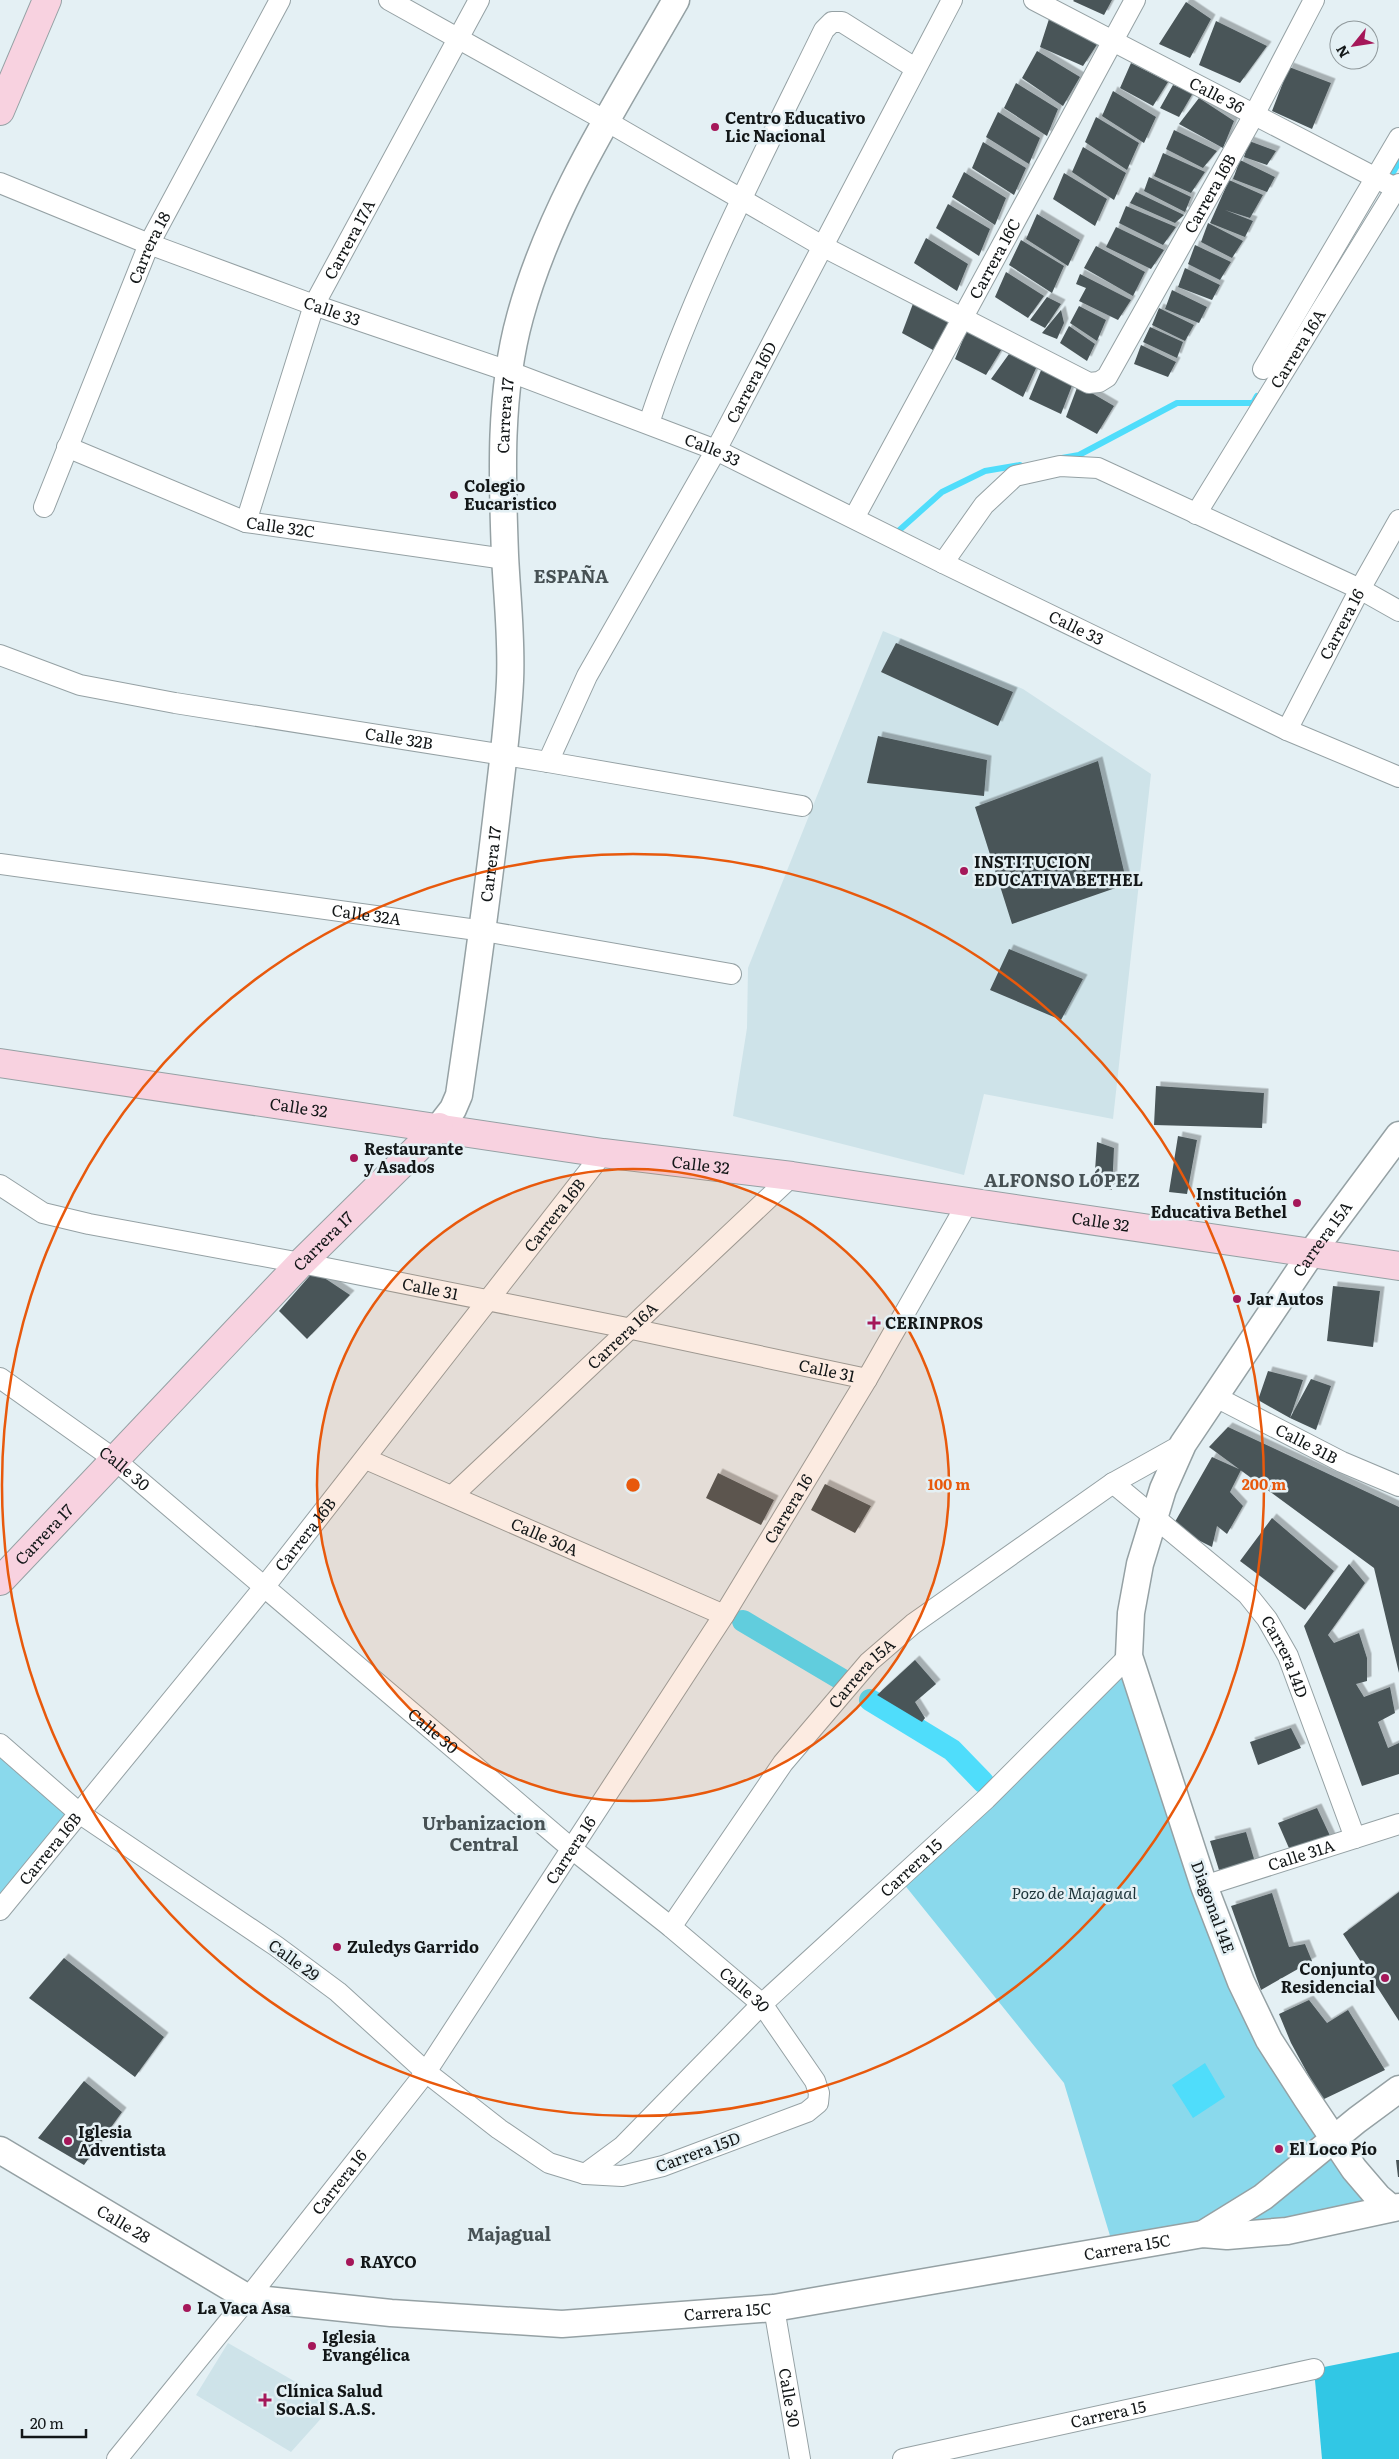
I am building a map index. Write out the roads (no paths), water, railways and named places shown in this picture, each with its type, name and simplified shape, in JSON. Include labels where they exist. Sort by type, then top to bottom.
[{"type":"main road","points":[[0,111],[47,0]]},
{"type":"main road","name":"Calle 32","points":[[0,1063],[440,1127],[603,1153],[792,1176],[1399,1266]]},
{"type":"main road","name":"Carrera 17","points":[[0,1581],[301,1263],[440,1127]]},
{"type":"street","name":"Carrera 18","points":[[44,507],[149,244],[280,0]]},
{"type":"street","points":[[389,0],[608,122],[824,247],[964,318]]},
{"type":"street","name":"Carrera 17A","points":[[246,522],[314,305],[479,0]]},
{"type":"street","name":"Carrera 17","points":[[440,1127],[453,1109],[459,1095],[484,931],[503,756],[510,655],[510,620],[505,559],[502,478],[508,371],[519,319],[536,265],[561,206],[676,0]]},
{"type":"street","name":"Carrera 16D","points":[[548,762],[587,676],[716,450],[952,0]]},
{"type":"street","name":"Calle 36","points":[[1034,0],[1376,179],[1398,188]]},
{"type":"street","name":"Carrera 16C","points":[[854,518],[1135,0]]},
{"type":"street","name":"Carrera 16B","points":[[964,318],[1089,383],[1099,382],[1107,377],[1254,115],[1314,0]]},
{"type":"street","points":[[649,423],[668,365],[741,199],[824,30],[832,22],[842,22],[915,68]]},
{"type":"street","points":[[1263,369],[1399,138]]},
{"type":"street","name":"Calle 33","points":[[0,183],[149,244],[314,305],[508,371],[716,450],[943,563],[1287,730],[1399,777]]},
{"type":"street","name":"Carrera 16A","points":[[1196,514],[1398,188]]},
{"type":"street","name":"Calle 32C","points":[[68,447],[246,522],[505,559]]},
{"type":"street","points":[[943,563],[984,506],[1015,476],[1060,466],[1098,468],[1360,589],[1399,611]]},
{"type":"street","name":"Carrera 16","points":[[1287,730],[1360,589],[1399,520]]},
{"type":"street","name":"Calle 32B","points":[[0,655],[80,685],[175,703],[548,762],[802,806]]},
{"type":"street","name":"Calle 32A","points":[[0,864],[484,931],[731,974]]},
{"type":"street","name":"Carrera 15A","points":[[1153,1517],[1183,1444],[1312,1252],[1399,1135]]},
{"type":"street","name":"Carrera 16B","points":[[0,1910],[265,1586],[366,1459],[486,1300],[603,1153]]},
{"type":"street","name":"Carrera 16A","points":[[452,1496],[632,1329],[792,1176]]},
{"type":"street","name":"Calle 31","points":[[0,1185],[43,1213],[89,1224],[301,1263],[632,1329],[867,1379]]},
{"type":"street","name":"Carrera 16","points":[[117,2459],[248,2298],[426,2072],[724,1615],[867,1379],[968,1202]]},
{"type":"street","name":"Calle 30","points":[[0,1378],[114,1459],[572,1849],[671,1927],[762,2004],[814,2081],[819,2093],[818,2103],[807,2112]]},
{"type":"street","name":"Calle 31B","points":[[1216,1397],[1342,1462],[1399,1486]]},
{"type":"street","name":"Carrera 15A","points":[[671,1927],[784,1762],[869,1662],[913,1624],[1113,1483],[1183,1444]]},
{"type":"street","name":"Calle 30A","points":[[366,1459],[724,1615]]},
{"type":"street","points":[[1113,1483],[1153,1517],[1140,1564],[1130,1613],[1129,1656]]},
{"type":"street","name":"Carrera 14D","points":[[1153,1517],[1247,1594],[1267,1619],[1288,1656],[1355,1838]]},
{"type":"street","name":"Diagonal 14E","points":[[1129,1656],[1204,1886],[1241,1982],[1269,2040],[1334,2139],[1365,2183],[1395,2207]]},
{"type":"street","name":"Carrera 15","points":[[585,2174],[623,2146],[762,2004],[986,1799],[1129,1656]]},
{"type":"street","name":"Calle 29","points":[[0,1744],[79,1813],[338,1992],[426,2072],[499,2129],[549,2162],[585,2174]]},
{"type":"street","name":"Calle 31A","points":[[1204,1886],[1399,1824]]},
{"type":"street","points":[[1334,2139],[1399,2089]]},
{"type":"street","name":"Carrera 15D","points":[[585,2174],[622,2176],[663,2166],[807,2112]]},
{"type":"street","name":"Carrera 15C","points":[[1203,2234],[1280,2185],[1334,2139]]},
{"type":"street","name":"Calle 28","points":[[0,2150],[248,2298]]},
{"type":"street","points":[[1280,2185],[1277,2204],[1282,2223],[1287,2231]]},
{"type":"street","name":"Carrera 15C","points":[[248,2298],[391,2313],[562,2324],[774,2308],[1203,2234],[1237,2235],[1287,2231],[1395,2207]]},
{"type":"street","name":"Calle 30","points":[[774,2308],[800,2459]]},
{"type":"street","name":"Carrera 15","points":[[903,2459],[1314,2369]]},
{"type":"waterway","points":[[1391,176],[1399,162]]},
{"type":"waterway","points":[[1062,458],[1079,455],[1177,403],[1253,403],[1257,396]]},
{"type":"waterway","points":[[895,534],[942,492],[985,471],[1020,465]]},
{"type":"waterway","points":[[743,1621],[841,1679]]},
{"type":"waterway","points":[[870,1700],[952,1750],[983,1782]]},
{"type":"place","name":"Centro Educativo Lic Nacional","points":[[715,127]]},
{"type":"place","name":"Colegio Eucaristico","points":[[454,495]]},
{"type":"place","name":"INSTITUCION EDUCATIVA BETHEL","points":[[964,871]]},
{"type":"place","name":"Restaurante y Asados","points":[[354,1158]]},
{"type":"place","name":"Institución Educativa Bethel","points":[[1297,1203]]},
{"type":"place","name":"Jar Autos","points":[[1237,1299]]},
{"type":"place","name":"CERINPROS","points":[[874,1323]]},
{"type":"place","name":"Zuledys Garrido","points":[[337,1947]]},
{"type":"place","name":"Conjunto Residencial","points":[[1385,1978]]},
{"type":"place","name":"Iglesia Adventista","points":[[68,2141]]},
{"type":"place","name":"El Loco Pío","points":[[1279,2149]]},
{"type":"place","name":"RAYCO","points":[[350,2262]]},
{"type":"place","name":"La Vaca Asa","points":[[187,2308]]},
{"type":"place","name":"Iglesia Evangélica","points":[[312,2346]]},
{"type":"place","name":"Clínica Salud Social S.A.S.","points":[[265,2400]]},
{"type":"district","name":"ESPAÑA","points":[[571,577]]},
{"type":"district","name":"ALFONSO LÓPEZ","points":[[1062,1181]]},
{"type":"district","name":"Urbanizacion Central","points":[[484,1834]]},
{"type":"district","name":"Majagual","points":[[509,2235]]},
{"type":"park label","name":"Pozo de Majagual","points":[[1074,1893]]}]
